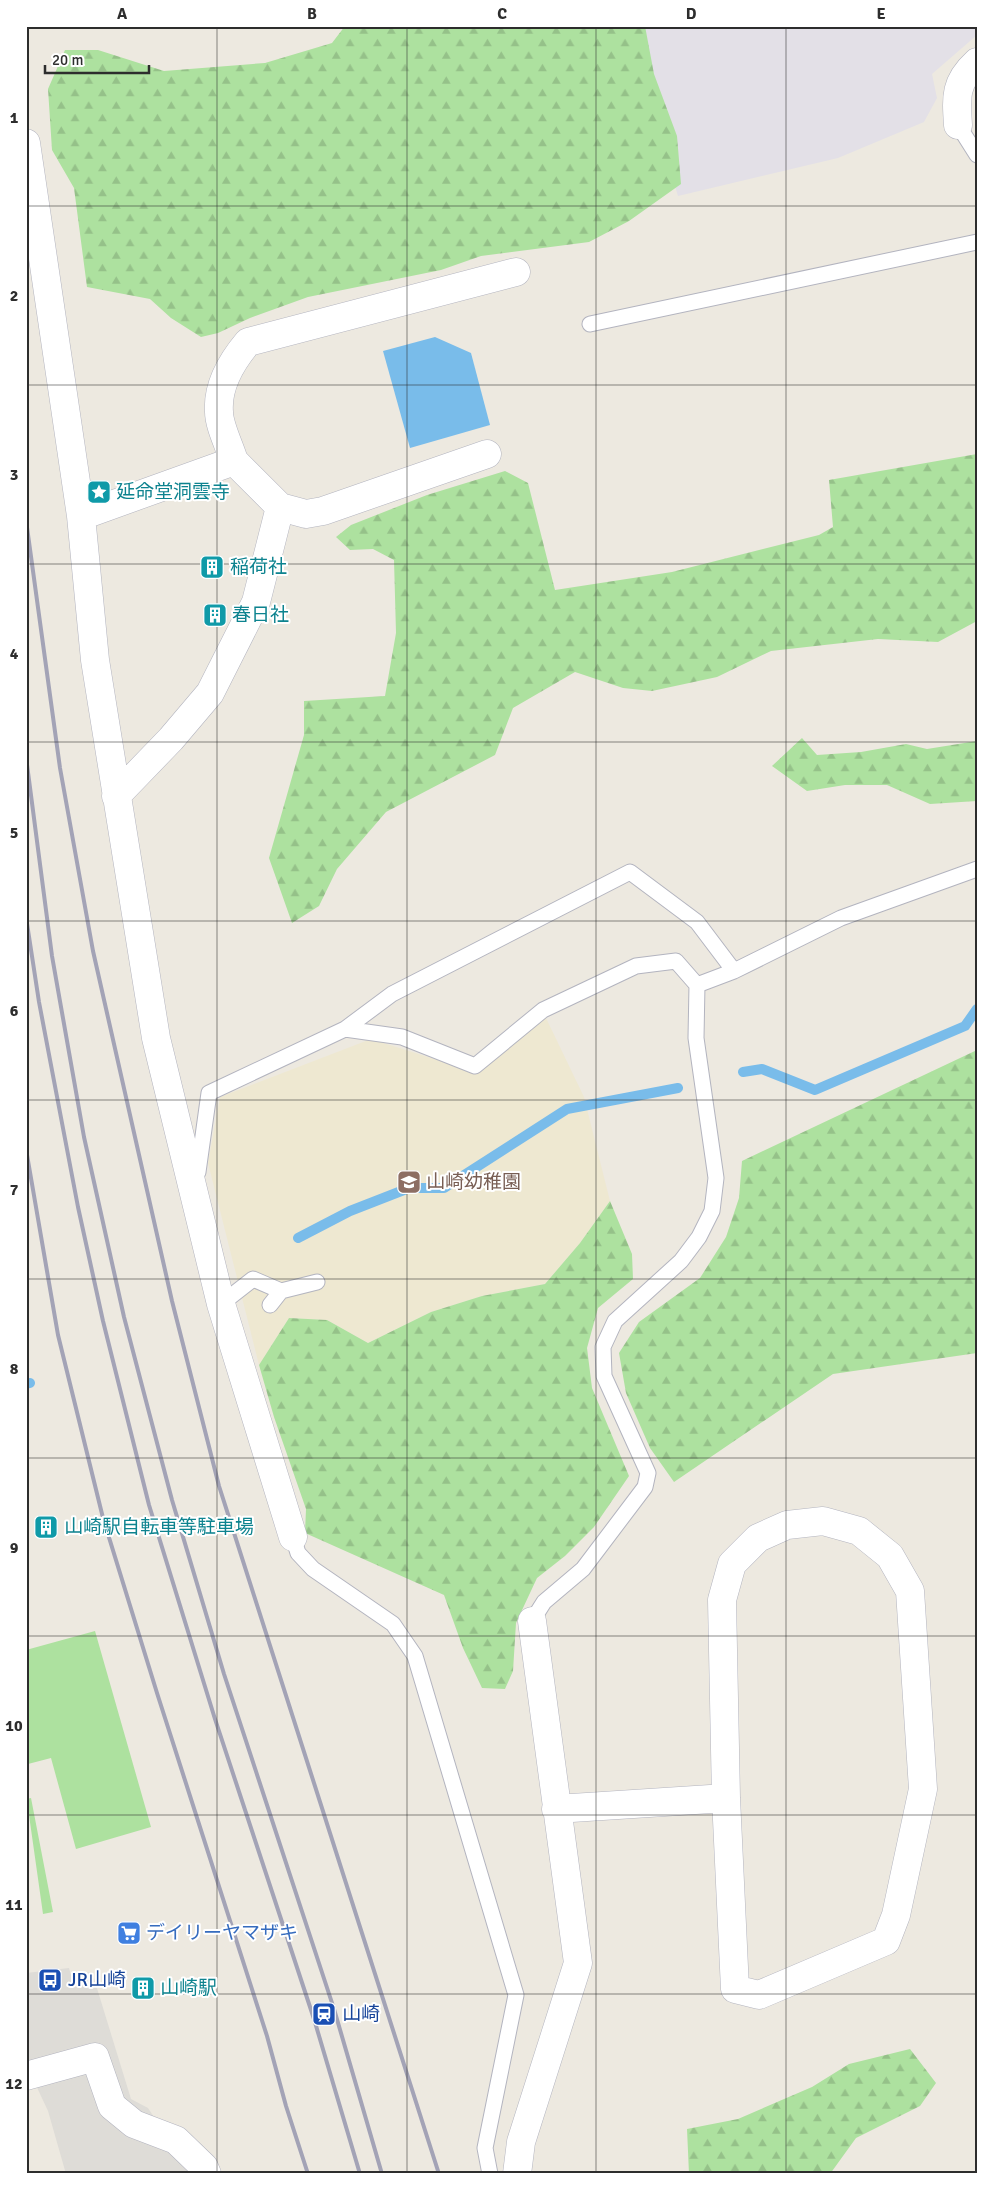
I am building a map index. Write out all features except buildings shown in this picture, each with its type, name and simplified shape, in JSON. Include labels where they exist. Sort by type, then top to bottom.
[{"type":"street","points":[[958,125],[956,98],[964,74],[977,62]]},
{"type":"street","points":[[26,143],[81,516],[96,660],[116,796],[156,1038],[193,1181],[221,1304],[293,1537]]},
{"type":"street","points":[[487,454],[323,511],[306,514],[280,507],[234,461],[219,414],[221,390],[236,356],[248,342],[516,272]]},
{"type":"street","points":[[81,516],[234,461]]},
{"type":"street","points":[[116,796],[171,739],[210,693],[256,602],[280,507]]},
{"type":"street","points":[[822,1521],[859,1531],[890,1556],[910,1591],[923,1789],[896,1915],[886,1941],[759,1995],[735,1988],[726,1798],[722,1600],[732,1564],[758,1538],[787,1525],[822,1521]]},
{"type":"street","points":[[517,2174],[521,2142],[578,1963],[532,1621]]},
{"type":"street","points":[[556,1809],[726,1798]]},
{"type":"street","points":[[26,2076],[95,2057],[112,2106],[134,2124],[176,2140],[204,2167],[207,2174]]},
{"type":"lane","points":[[958,125],[977,155]]},
{"type":"lane","points":[[590,324],[977,242]]},
{"type":"lane","points":[[698,986],[734,971],[841,918],[977,869]]},
{"type":"lane","points":[[193,1181],[198,1172],[209,1093],[345,1029],[392,994],[630,872],[697,922],[734,971]]},
{"type":"lane","points":[[345,1029],[402,1037],[475,1066],[543,1010],[636,966],[676,961],[698,986],[696,1038],[716,1178],[712,1211],[699,1237],[681,1260],[615,1321],[603,1348],[604,1376],[648,1473],[646,1487],[583,1569],[544,1602],[532,1621]]},
{"type":"lane","points":[[221,1304],[253,1280],[281,1290],[317,1282]]},
{"type":"lane","points":[[270,1305],[281,1290]]},
{"type":"lane","points":[[293,1537],[298,1553],[313,1569],[392,1624],[415,1656],[516,1995],[486,2148],[490,2174]]},
{"type":"shaded area","points":[[626,26],[977,26],[977,35],[932,74],[937,98],[924,122],[838,158],[678,196]]},
{"type":"shaded area","name":"山崎幼稚園","points":[[546,1018],[584,1097],[610,1201],[580,1243],[545,1284],[482,1296],[431,1312],[368,1343],[327,1320],[289,1318],[259,1365],[208,1163],[220,1097],[371,1039],[475,1072]]},
{"type":"shaded area","points":[[69,1968],[71,1975],[92,1972],[131,2099],[148,2108],[191,2174],[66,2174],[48,2111],[26,2064],[26,1973]]},
{"type":"green space","points":[[345,26],[645,26],[654,74],[677,136],[681,184],[629,221],[589,242],[481,256],[441,270],[308,297],[250,318],[218,333],[201,337],[171,318],[150,299],[87,287],[74,188],[52,150],[48,89],[65,50],[98,50],[164,71],[265,63],[332,43]]},
{"type":"green space","points":[[977,454],[977,621],[938,642],[878,639],[771,651],[717,677],[652,691],[623,688],[575,672],[513,708],[495,755],[386,812],[337,869],[319,906],[292,923],[269,858],[304,735],[304,701],[385,696],[396,633],[394,560],[373,549],[350,550],[336,537],[351,525],[427,495],[505,471],[528,483],[555,590],[672,572],[819,535],[833,527],[829,480]]},
{"type":"green space","points":[[802,738],[817,755],[861,752],[906,744],[927,749],[977,741],[977,801],[930,804],[887,785],[845,785],[807,791],[772,766]]},
{"type":"green space","points":[[977,1050],[977,1353],[833,1374],[674,1482],[650,1448],[626,1393],[619,1353],[639,1322],[700,1278],[726,1237],[739,1198],[742,1161]]},
{"type":"green space","points":[[610,1201],[632,1254],[633,1279],[598,1308],[587,1348],[592,1388],[629,1476],[594,1527],[565,1556],[537,1578],[516,1623],[513,1671],[505,1689],[482,1688],[463,1648],[444,1595],[305,1533],[306,1509],[274,1417],[259,1365],[289,1318],[327,1320],[368,1343],[431,1312],[482,1296],[545,1284],[580,1243]]},
{"type":"green space","points":[[95,1631],[151,1827],[76,1849],[51,1758],[28,1764],[26,1759],[26,1650]]},
{"type":"green space","points":[[31,1798],[53,1912],[43,1914],[28,1808],[26,1808],[26,1799]]},
{"type":"green space","points":[[910,2049],[936,2083],[920,2106],[856,2138],[830,2174],[689,2174],[687,2129],[738,2119],[812,2087],[849,2064]]},
{"type":"water","points":[[435,337],[471,353],[490,425],[410,448],[383,351]]},
{"type":"waterway","points":[[743,1072],[762,1069],[815,1090],[965,1026],[977,1009]]},
{"type":"waterway","points":[[298,1238],[350,1211],[409,1188],[444,1188],[567,1109],[678,1088]]},
{"type":"waterway","points":[[26,1384],[30,1383]]},
{"type":"railway","points":[[26,520],[60,768],[93,951],[172,1301],[219,1486],[439,2174]]},
{"type":"railway","points":[[26,757],[52,956],[84,1137],[124,1317],[172,1500],[224,1674],[334,2009],[382,2174]]},
{"type":"railway","points":[[26,917],[39,1002],[78,1207],[103,1321],[149,1505],[215,1719],[314,2019],[360,2174]]},
{"type":"railway","points":[[26,1149],[58,1335],[103,1518],[267,2036],[286,2106],[308,2174]]},
{"type":"place","name":"延命堂洞雲寺","points":[[99,492]]},
{"type":"place","name":"稲荷社","points":[[212,567]]},
{"type":"place","name":"春日社","points":[[215,615]]},
{"type":"place","name":"山崎幼稚園","points":[[409,1182]]},
{"type":"place","name":"山崎駅自転車等駐車場","points":[[46,1527]]},
{"type":"place","name":"デイリーヤマザキ","points":[[129,1933]]},
{"type":"place","name":"JR山崎","points":[[50,1980]]},
{"type":"place","name":"山崎駅","points":[[143,1988]]},
{"type":"place","name":"山崎","points":[[324,2014]]}]
